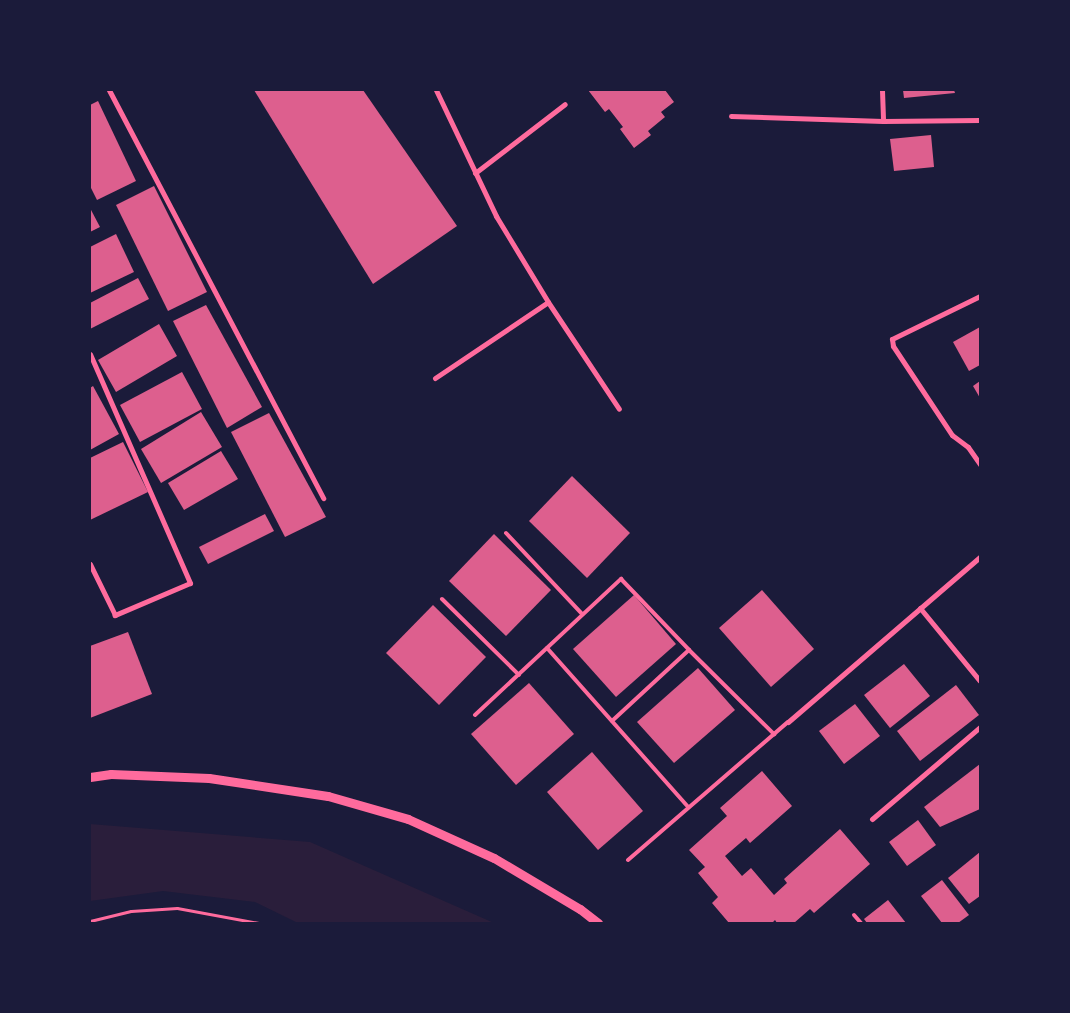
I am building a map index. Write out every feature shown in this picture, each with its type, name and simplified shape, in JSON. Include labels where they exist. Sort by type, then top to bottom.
[{"type":"street","points":[[109,90],[323,498]]},
{"type":"street","points":[[436,90],[496,216],[548,302],[619,409]]},
{"type":"street","points":[[882,90],[884,121]]},
{"type":"street","points":[[475,173],[565,104]]},
{"type":"street","points":[[731,116],[884,121],[980,120]]},
{"type":"street","points":[[980,296],[892,339],[893,346],[952,435],[968,447],[980,464]]},
{"type":"street","points":[[435,378],[548,302]]},
{"type":"street","points":[[90,354],[190,583],[115,615],[90,564]]},
{"type":"street","points":[[788,722],[980,556]]},
{"type":"street","points":[[920,608],[980,681]]},
{"type":"street","points":[[872,819],[980,727]]},
{"type":"street","points":[[90,777],[111,774],[209,778],[328,796],[408,819],[494,858],[580,909],[598,923]]},
{"type":"lane","points":[[506,533],[581,614]]},
{"type":"lane","points":[[475,715],[621,578],[689,650],[774,734]]},
{"type":"lane","points":[[442,599],[519,675]]},
{"type":"lane","points":[[547,648],[688,807]]},
{"type":"lane","points":[[612,721],[689,650]]},
{"type":"lane","points":[[628,860],[788,722]]},
{"type":"lane","points":[[854,914],[861,923]]},
{"type":"path","points":[[90,921],[130,911],[177,908],[248,919],[259,923]]},
{"type":"shaded area","points":[[90,824],[310,842],[494,923],[298,923],[255,902],[163,891],[90,901]]},
{"type":"building","points":[[254,90],[363,90],[457,226],[373,284]]},
{"type":"building","points":[[588,90],[665,90],[674,102],[661,112],[665,117],[648,131],[651,135],[634,148],[620,129],[623,127],[609,109],[605,112]]},
{"type":"building","points":[[903,90],[954,90],[955,93],[904,98]]},
{"type":"building","points":[[98,101],[136,181],[97,200],[90,186],[90,105]]},
{"type":"building","points":[[931,135],[934,167],[894,171],[890,139]]},
{"type":"building","points":[[154,186],[207,292],[168,311],[116,205]]},
{"type":"building","points":[[90,208],[100,227],[90,232]]},
{"type":"building","points":[[116,234],[134,272],[90,293],[90,247]]},
{"type":"building","points":[[138,278],[149,299],[90,329],[90,303]]},
{"type":"building","points":[[206,305],[262,407],[227,428],[173,321]]},
{"type":"building","points":[[159,324],[177,356],[116,392],[98,360]]},
{"type":"building","points":[[980,327],[980,365],[969,371],[953,342]]},
{"type":"building","points":[[182,372],[202,409],[140,442],[120,405]]},
{"type":"building","points":[[980,381],[980,398],[973,386]]},
{"type":"building","points":[[93,386],[119,434],[90,450],[90,388]]},
{"type":"building","points":[[201,412],[222,447],[161,483],[141,449]]},
{"type":"building","points":[[269,413],[326,517],[285,537],[231,432]]},
{"type":"building","points":[[123,442],[148,492],[90,520],[90,458]]},
{"type":"building","points":[[221,451],[238,479],[184,510],[168,483]]},
{"type":"building","points":[[572,476],[630,533],[587,578],[529,521]]},
{"type":"building","points":[[265,514],[274,531],[208,564],[199,547]]},
{"type":"building","points":[[494,534],[551,590],[506,636],[449,581]]},
{"type":"building","points":[[762,590],[814,649],[771,687],[719,628]]},
{"type":"building","points":[[634,595],[676,644],[616,697],[573,649]]},
{"type":"building","points":[[433,605],[486,657],[439,705],[386,653]]},
{"type":"building","points":[[128,632],[152,694],[90,718],[90,646]]},
{"type":"building","points":[[904,664],[930,696],[890,728],[864,695]]},
{"type":"building","points":[[698,668],[735,710],[674,763],[637,722]]},
{"type":"building","points":[[529,683],[574,734],[516,785],[471,734]]},
{"type":"building","points":[[956,685],[979,715],[920,761],[897,731]]},
{"type":"building","points":[[855,704],[880,736],[844,764],[819,731]]},
{"type":"building","points":[[592,752],[643,811],[598,850],[547,792]]},
{"type":"building","points":[[980,764],[980,809],[940,827],[924,807]]},
{"type":"building","points":[[762,771],[792,806],[750,843],[746,838],[725,856],[742,876],[751,868],[774,895],[787,883],[784,879],[840,829],[870,864],[814,913],[810,909],[794,923],[777,923],[775,920],[772,923],[729,923],[712,903],[718,897],[698,873],[705,867],[689,850],[727,816],[720,808]]},
{"type":"building","points":[[918,820],[936,845],[907,866],[889,842]]},
{"type":"building","points":[[980,852],[980,896],[969,904],[948,878]]},
{"type":"building","points":[[942,880],[969,915],[958,923],[942,923],[921,896]]},
{"type":"building","points":[[888,900],[906,923],[867,923],[864,919]]}]
